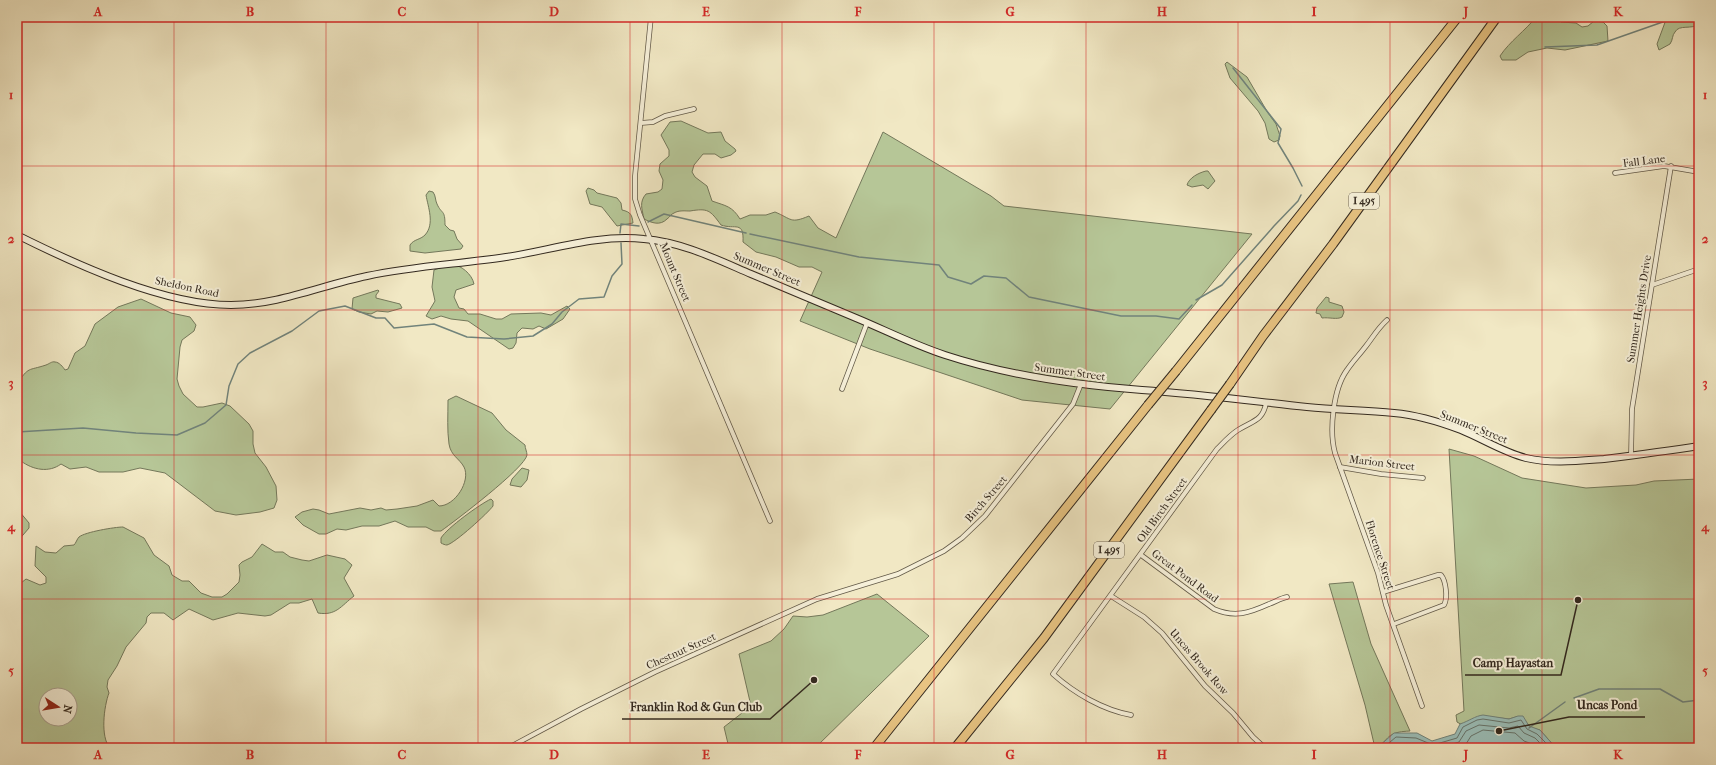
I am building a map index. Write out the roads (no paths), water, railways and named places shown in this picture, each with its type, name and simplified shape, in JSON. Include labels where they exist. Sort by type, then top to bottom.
[{"type":"highway","points":[[874,748],[1458,17]]},
{"type":"highway","name":"I 495","points":[[955,748],[1044,638],[1497,17]]},
{"type":"main road","name":"Sheldon Road","points":[[17,235],[92,269],[136,285],[169,296],[218,304],[250,304],[270,302],[365,276],[454,262]]},
{"type":"main road","name":"Summer Street","points":[[454,262],[500,258],[612,238],[651,240],[668,243],[712,257],[931,350],[955,358],[1041,379],[1266,403],[1395,413],[1428,420],[1461,430],[1484,442],[1514,454],[1543,461],[1581,461],[1631,456],[1699,446]]},
{"type":"street","name":"Mount Street","points":[[651,17],[634,192],[637,207],[770,521]]},
{"type":"street","points":[[641,123],[653,122],[665,116],[694,109]]},
{"type":"street","name":"Fall Lane","points":[[1615,173],[1672,166],[1699,172]]},
{"type":"street","name":"Summer Heights Drive","points":[[1631,456],[1632,409],[1672,166]]},
{"type":"street","points":[[1652,285],[1699,269]]},
{"type":"street","name":"Florence Street","points":[[1387,320],[1379,327],[1364,349],[1346,370],[1337,393],[1332,439],[1340,467],[1378,573],[1383,592],[1422,706]]},
{"type":"street","points":[[842,389],[867,323]]},
{"type":"street","name":"Birch Street","points":[[868,584],[907,570],[926,561],[944,551],[970,531],[992,507],[1070,409],[1076,400],[1081,384]]},
{"type":"street","name":"Old Birch Street","points":[[1131,715],[1110,710],[1069,687],[1053,674],[1217,450],[1238,430],[1261,416],[1265,412],[1266,403]]},
{"type":"street","name":"Marion Street","points":[[1340,467],[1381,474],[1422,478]]},
{"type":"street","name":"Great Pond Road","points":[[1141,554],[1214,609],[1223,613],[1245,613],[1287,598]]},
{"type":"street","points":[[1383,592],[1438,575],[1441,575],[1444,579],[1446,598],[1444,605],[1394,624]]},
{"type":"street","name":"Chestnut Street","points":[[508,748],[655,672],[817,599],[868,584]]},
{"type":"street","name":"Uncas Brook Row","points":[[1111,596],[1144,617],[1162,633],[1205,686],[1233,713],[1253,737],[1265,748]]},
{"type":"water","points":[[1483,715],[1509,719],[1523,716],[1529,726],[1540,730],[1556,748],[1377,748],[1394,733],[1417,733],[1432,741],[1455,734],[1460,724],[1477,716]]},
{"type":"waterway","points":[[1545,47],[1597,45],[1677,17]]},
{"type":"waterway","points":[[1233,68],[1281,129],[1278,143],[1302,186]]},
{"type":"waterway","points":[[1196,300],[1222,285],[1298,201],[1301,195]]},
{"type":"waterway","points":[[648,222],[664,214],[746,233]]},
{"type":"waterway","points":[[620,233],[621,224],[639,226]]},
{"type":"waterway","points":[[750,234],[859,257],[939,265],[948,277],[971,284],[984,276],[1006,278],[1029,297],[1121,316],[1156,316],[1179,319],[1192,305]]},
{"type":"waterway","points":[[17,432],[83,428],[177,435],[205,423],[226,405],[229,386],[238,364],[250,353],[292,331],[319,311],[345,306],[376,318],[385,318],[394,328],[434,324],[467,337],[504,339],[533,336],[552,324],[562,312],[579,299],[604,297],[612,276],[622,264],[621,243]]},
{"type":"waterway","points":[[1574,698],[1599,689],[1660,689],[1683,702],[1699,700]]},
{"type":"waterway","points":[[1529,728],[1565,702]]},
{"type":"place","name":"Camp Hayastan","points":[[1578,600]]},
{"type":"place","name":"Franklin Rod & Gun Club","points":[[814,680]]},
{"type":"place","name":"Uncas Pond","points":[[1499,731]]}]
